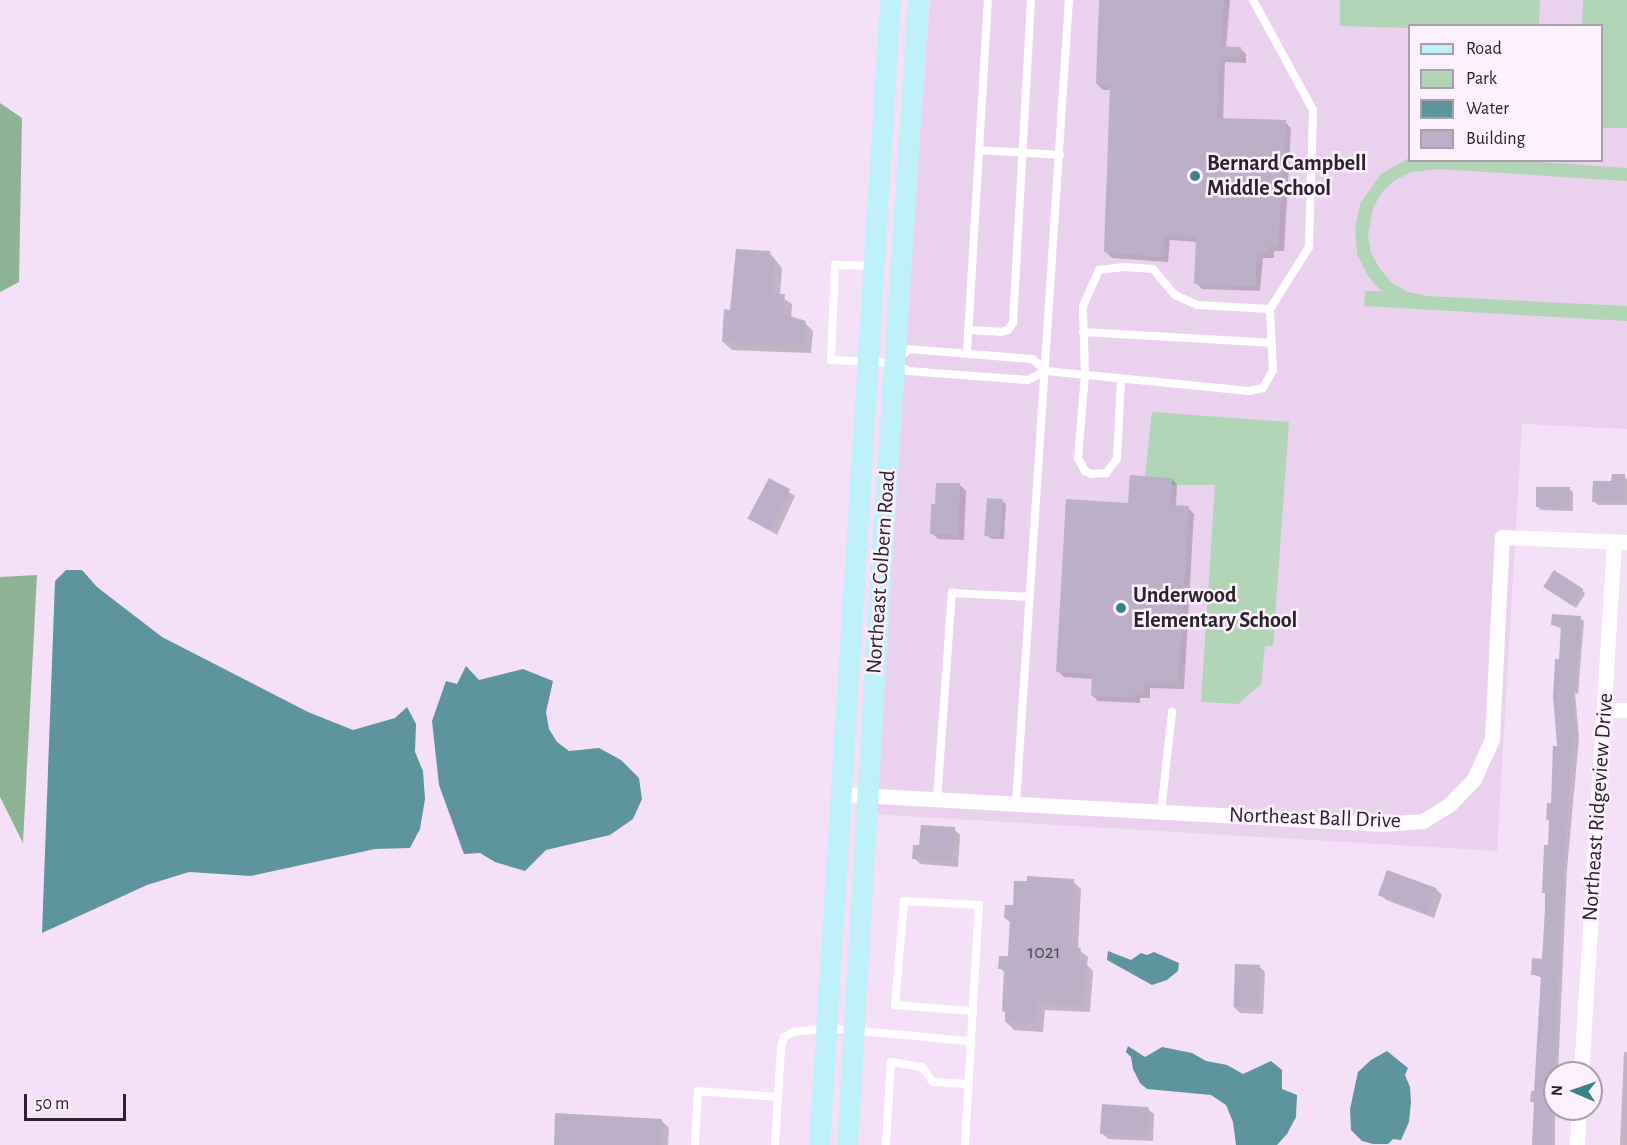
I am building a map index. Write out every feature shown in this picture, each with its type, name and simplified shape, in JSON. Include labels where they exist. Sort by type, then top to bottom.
[{"type":"main road","name":"Northeast Colbern Road","points":[[819,1145],[890,0]]},
{"type":"main road","name":"Northeast Colbern Road","points":[[847,1145],[918,0]]},
{"type":"street","name":"Northeast Ball Drive","points":[[841,794],[1383,824],[1423,821],[1450,804],[1474,779],[1492,739],[1502,537],[1621,542]]},
{"type":"street","name":"Northeast Ridgeview Drive","points":[[1582,1061],[1596,810],[1621,542]]},
{"type":"street","points":[[1605,710],[1627,710]]},
{"type":"street","points":[[1577,1145],[1578,1121]]},
{"type":"lane","points":[[967,353],[988,0]]},
{"type":"lane","points":[[968,330],[1001,332],[1008,330],[1013,323],[1031,0]]},
{"type":"lane","points":[[1016,804],[1069,0]]},
{"type":"lane","points":[[874,266],[835,265],[831,360],[894,363],[908,371],[1028,380],[1046,371],[1249,391],[1263,388],[1273,370],[1270,309],[1310,247],[1313,110],[1253,0]]},
{"type":"lane","points":[[979,150],[1060,155]]},
{"type":"lane","points":[[1121,379],[1116,459],[1113,467],[1098,475],[1085,471],[1078,458],[1085,375],[1083,306],[1098,270],[1124,267],[1153,269],[1175,295],[1197,305],[1270,309]]},
{"type":"lane","points":[[1083,332],[1271,343]]},
{"type":"lane","points":[[894,363],[909,349],[1032,359],[1046,371]]},
{"type":"lane","points":[[937,800],[952,593],[1030,597]]},
{"type":"lane","points":[[1161,812],[1172,712]]},
{"type":"lane","points":[[965,1145],[979,905],[903,901],[895,1005],[972,1011]]},
{"type":"lane","points":[[775,1145],[784,1037],[794,1032],[827,1028],[971,1041]]},
{"type":"lane","points":[[886,1145],[891,1062],[922,1067],[933,1082],[969,1084]]},
{"type":"lane","points":[[695,1145],[698,1091],[778,1096]]},
{"type":"shaded area","points":[[930,0],[1627,0],[1627,429],[1522,424],[1497,851],[870,814]]},
{"type":"green space","points":[[1340,0],[1540,0],[1539,24],[1408,24],[1408,28],[1340,26]]},
{"type":"green space","points":[[1583,0],[1627,0],[1627,128],[1603,128],[1603,24],[1582,24]]},
{"type":"green space","points":[[0,103],[22,118],[19,282],[0,292]]},
{"type":"green space","points":[[1408,159],[1408,162],[1538,162],[1627,168],[1627,181],[1438,169],[1412,172],[1395,180],[1382,192],[1373,208],[1368,235],[1371,253],[1380,269],[1392,283],[1408,292],[1426,296],[1627,306],[1627,321],[1364,306],[1365,291],[1381,291],[1368,276],[1357,254],[1355,229],[1360,204],[1381,174]]},
{"type":"green space","points":[[1152,412],[1289,422],[1273,646],[1265,646],[1261,684],[1238,704],[1201,702],[1215,485],[1172,485],[1172,478],[1145,476]]},
{"type":"green space","points":[[37,575],[23,843],[0,797],[0,577]]},
{"type":"water","points":[[66,570],[82,570],[97,587],[162,637],[308,712],[353,730],[395,718],[407,707],[416,724],[415,752],[423,771],[425,799],[420,829],[410,848],[375,849],[251,876],[189,872],[147,885],[42,933],[55,581]]},
{"type":"water","points":[[466,666],[479,680],[523,669],[553,681],[546,712],[549,729],[557,742],[569,751],[599,748],[621,760],[639,778],[642,799],[633,819],[610,835],[546,850],[525,871],[495,862],[480,853],[464,854],[439,785],[432,721],[446,681],[457,684]]},
{"type":"water","points":[[1108,951],[1131,960],[1141,953],[1147,955],[1154,952],[1179,963],[1178,971],[1167,980],[1152,985],[1107,960]]},
{"type":"water","points":[[1128,1046],[1145,1057],[1162,1047],[1192,1053],[1206,1061],[1227,1065],[1243,1074],[1271,1061],[1282,1070],[1282,1089],[1297,1095],[1296,1117],[1287,1134],[1277,1145],[1236,1145],[1233,1122],[1226,1105],[1211,1095],[1147,1089],[1140,1083],[1133,1069],[1131,1057],[1126,1052]]},
{"type":"water","points":[[1387,1051],[1408,1068],[1405,1075],[1410,1087],[1409,1122],[1401,1140],[1393,1139],[1388,1144],[1373,1144],[1362,1141],[1351,1130],[1350,1109],[1358,1072],[1371,1060]]},
{"type":"building","name":"Bernard Campbell Middle School","points":[[1099,0],[1224,0],[1220,46],[1241,47],[1240,58],[1220,57],[1217,118],[1286,120],[1278,246],[1269,246],[1268,253],[1257,253],[1255,286],[1194,284],[1196,237],[1164,235],[1163,257],[1104,252],[1110,85],[1096,84]]},
{"type":"building","points":[[736,249],[770,251],[769,257],[774,258],[773,294],[785,294],[783,314],[806,321],[804,345],[722,342],[724,309],[730,310]]},
{"type":"building","points":[[1612,474],[1625,474],[1624,502],[1592,502],[1593,481],[1611,481]]},
{"type":"building","name":"Underwood Elementary School","points":[[1130,475],[1172,478],[1171,505],[1189,506],[1178,684],[1145,682],[1144,693],[1135,692],[1135,698],[1091,696],[1092,674],[1056,672],[1066,499],[1128,503]]},
{"type":"building","points":[[769,478],[790,489],[769,530],[747,519]]},
{"type":"building","points":[[936,483],[960,483],[958,535],[930,534],[931,504],[935,504]]},
{"type":"building","points":[[1536,487],[1570,487],[1570,507],[1536,507]]},
{"type":"building","points":[[987,498],[1003,499],[1000,537],[984,536]]},
{"type":"building","points":[[1554,570],[1583,589],[1572,606],[1543,587]]},
{"type":"building","points":[[1552,614],[1581,616],[1575,690],[1572,690],[1576,734],[1573,734],[1564,865],[1555,1061],[1543,1061],[1543,1121],[1552,1121],[1551,1145],[1532,1145],[1534,1102],[1530,1102],[1531,1091],[1534,1091],[1541,975],[1531,975],[1532,958],[1542,959],[1545,909],[1545,893],[1542,893],[1544,845],[1548,845],[1549,820],[1546,820],[1547,803],[1551,803],[1553,746],[1557,746],[1553,696],[1555,659],[1559,659],[1561,626],[1551,625]]},
{"type":"building","points":[[921,825],[955,827],[952,861],[912,859],[913,845],[919,845]]},
{"type":"building","points":[[1387,870],[1437,888],[1428,913],[1378,895]]},
{"type":"building","points":[[1027,876],[1074,879],[1071,947],[1081,948],[1079,960],[1085,961],[1083,1005],[1038,1003],[1035,1024],[1005,1022],[1005,1012],[1002,1011],[1004,969],[998,969],[999,956],[1008,956],[1010,919],[1004,918],[1005,905],[1013,905],[1014,881],[1027,881]]},
{"type":"building","points":[[1235,964],[1260,965],[1258,1008],[1233,1007]]},
{"type":"building","points":[[1102,1104],[1149,1107],[1147,1137],[1100,1134]]},
{"type":"building","points":[[555,1113],[662,1119],[660,1145],[554,1145]]},
{"type":"place","name":"Bernard Campbell Middle School","points":[[1195,176]]},
{"type":"place","name":"Underwood Elementary School","points":[[1121,608]]}]
